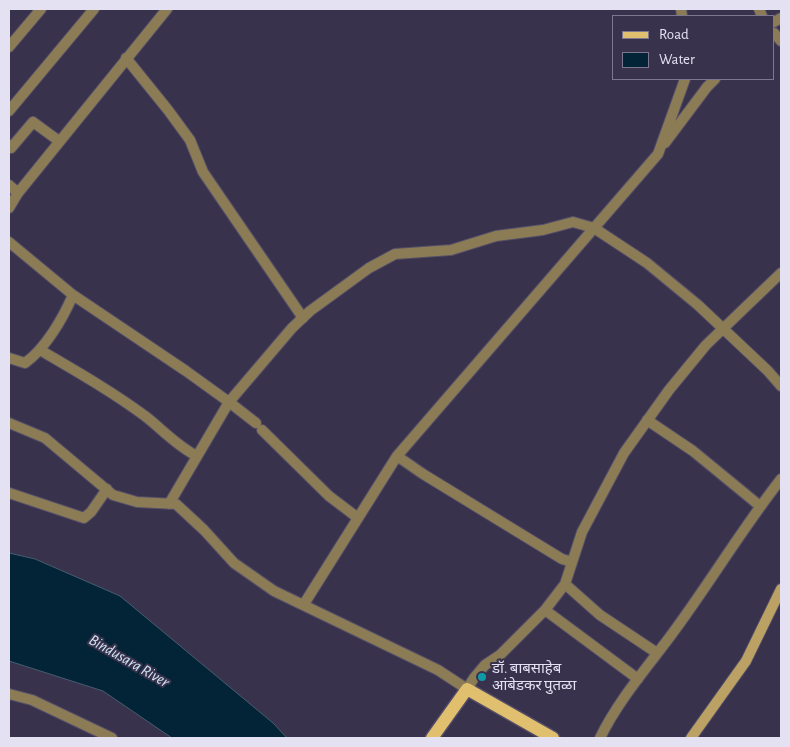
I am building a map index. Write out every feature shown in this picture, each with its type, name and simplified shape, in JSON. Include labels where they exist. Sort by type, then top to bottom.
[{"type":"main road","points":[[432,738],[467,689],[553,738]]},
{"type":"street","points":[[9,47],[41,9]]},
{"type":"street","points":[[9,111],[94,9]]},
{"type":"street","points":[[9,208],[18,193],[167,9]]},
{"type":"street","points":[[126,58],[190,140],[203,172],[303,318]]},
{"type":"street","points":[[658,154],[685,80]]},
{"type":"street","points":[[304,604],[397,456],[658,154],[714,80]]},
{"type":"street","points":[[10,148],[33,122],[59,142]]},
{"type":"street","points":[[9,185],[18,193]]},
{"type":"street","points":[[169,504],[229,402],[292,328],[369,268],[395,254],[451,250],[496,236],[543,230],[573,222],[594,228],[647,263],[698,305],[768,371],[781,386]]},
{"type":"street","points":[[9,242],[74,295],[186,370],[229,402],[259,427],[329,496],[358,518]]},
{"type":"street","points":[[9,424],[45,438],[114,495],[137,502],[176,504],[204,530],[234,563],[274,591],[438,670],[467,689],[485,665],[500,655],[545,610],[565,584],[582,532],[624,453],[669,390],[706,345],[781,273]]},
{"type":"street","points":[[9,358],[26,363],[36,356],[66,311],[74,295]]},
{"type":"street","points":[[40,350],[100,385],[146,417],[184,450],[197,456]]},
{"type":"street","points":[[647,420],[693,451],[760,506]]},
{"type":"street","points":[[397,456],[423,474],[562,559],[572,562]]},
{"type":"street","points":[[600,738],[610,718],[781,479]]},
{"type":"street","points":[[9,493],[84,518],[91,512],[107,490]]},
{"type":"street","points":[[565,584],[600,615],[657,653]]},
{"type":"street","points":[[690,738],[746,661],[781,589]]},
{"type":"street","points":[[545,610],[638,679]]},
{"type":"street","points":[[9,694],[32,700],[112,738]]},
{"type":"water","name":"Bindusara River","points":[[9,553],[35,559],[120,596],[273,723],[287,738],[172,738],[103,691],[9,661]]},
{"type":"place","name":"डॉ. बाबसाहेब आंबेडकर पुतळा","points":[[482,677]]}]
